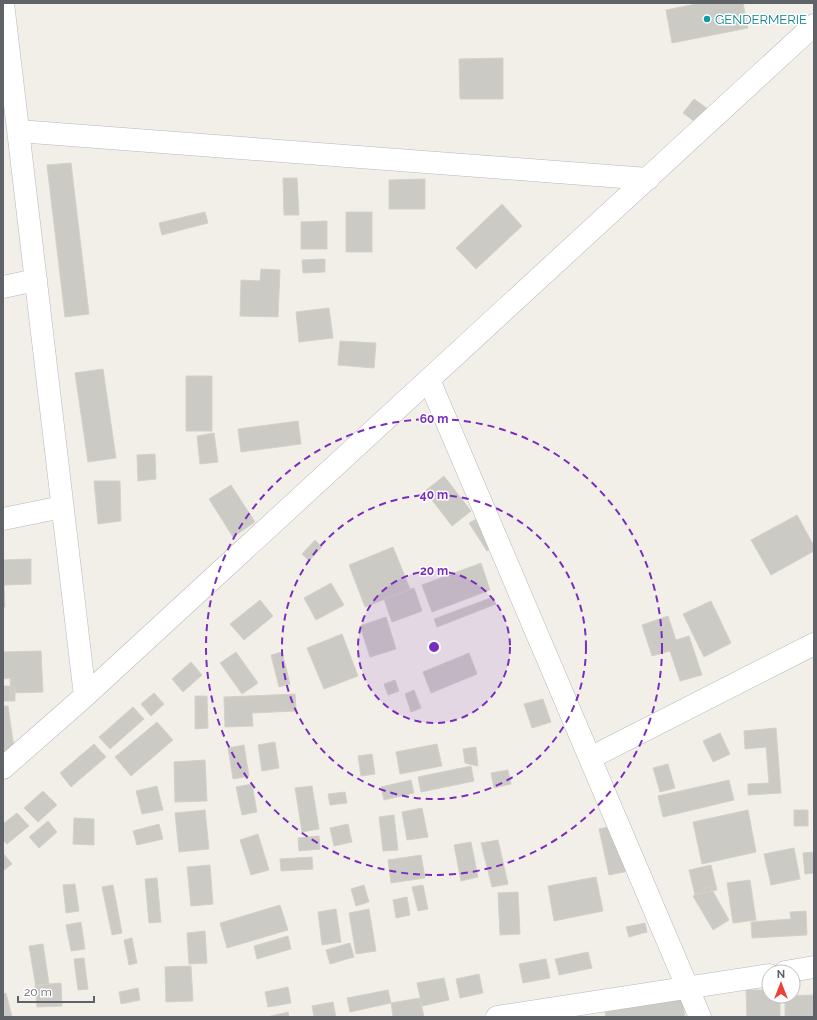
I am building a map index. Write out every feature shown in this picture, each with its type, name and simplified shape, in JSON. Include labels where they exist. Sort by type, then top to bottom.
[{"type":"street","points":[[3,3],[7,65],[18,131],[85,696]]},
{"type":"street","points":[[3,768],[85,696],[814,25]]},
{"type":"street","points":[[18,131],[648,179]]},
{"type":"street","points":[[3,287],[36,280]]},
{"type":"street","points":[[429,380],[700,1017]]},
{"type":"street","points":[[3,519],[62,507]]},
{"type":"street","points":[[590,758],[814,644]]},
{"type":"street","points":[[801,969],[814,967]]},
{"type":"street","points":[[497,1017],[761,976]]},
{"type":"building","name":"GENDERMERIE","points":[[701,3],[743,3],[748,28],[672,43],[666,10]]},
{"type":"building","points":[[503,58],[503,99],[460,99],[459,59]]},
{"type":"building","points":[[694,99],[708,109],[698,124],[683,113]]},
{"type":"building","points":[[71,163],[89,314],[65,317],[47,165]]},
{"type":"building","points":[[283,178],[297,178],[299,215],[284,215]]},
{"type":"building","points":[[425,179],[425,209],[389,209],[389,180]]},
{"type":"building","points":[[502,204],[522,226],[476,269],[456,248]]},
{"type":"building","points":[[205,212],[208,223],[162,235],[159,223]]},
{"type":"building","points":[[346,212],[372,212],[372,252],[346,252]]},
{"type":"building","points":[[327,221],[327,249],[301,249],[301,222]]},
{"type":"building","points":[[325,259],[325,272],[303,273],[302,260]]},
{"type":"building","points":[[261,269],[280,270],[278,317],[240,316],[241,280],[260,281]]},
{"type":"building","points":[[329,308],[333,338],[299,342],[296,312]]},
{"type":"building","points":[[340,341],[376,343],[374,368],[338,365]]},
{"type":"building","points":[[103,369],[116,458],[88,462],[75,373]]},
{"type":"building","points":[[186,376],[212,376],[212,431],[186,431]]},
{"type":"building","points":[[298,421],[301,444],[241,452],[238,429]]},
{"type":"building","points":[[214,433],[218,462],[200,464],[197,436]]},
{"type":"building","points":[[155,454],[156,479],[138,481],[137,455]]},
{"type":"building","points":[[444,476],[471,511],[452,526],[425,491]]},
{"type":"building","points":[[94,481],[120,481],[121,521],[98,524]]},
{"type":"building","points":[[231,485],[255,522],[233,537],[209,499]]},
{"type":"building","points":[[797,515],[814,546],[814,551],[771,575],[751,540]]},
{"type":"building","points":[[480,517],[497,545],[487,551],[469,523]]},
{"type":"building","points":[[315,540],[322,547],[309,561],[302,554]]},
{"type":"building","points":[[393,547],[410,589],[365,607],[349,565]]},
{"type":"building","points":[[31,559],[31,584],[4,585],[5,607],[3,607],[3,560]]},
{"type":"building","points":[[481,563],[490,590],[432,612],[422,585]]},
{"type":"building","points":[[331,583],[344,605],[316,620],[304,598]]},
{"type":"building","points":[[414,588],[422,611],[392,622],[384,599]]},
{"type":"building","points":[[493,597],[496,604],[437,627],[434,619]]},
{"type":"building","points":[[260,600],[273,616],[244,640],[230,624]]},
{"type":"building","points":[[711,601],[731,643],[704,657],[683,614]]},
{"type":"building","points":[[668,616],[676,640],[689,636],[702,675],[680,681],[670,651],[652,656],[642,625]]},
{"type":"building","points":[[386,617],[396,649],[370,657],[360,626]]},
{"type":"building","points":[[342,634],[358,676],[324,689],[307,648]]},
{"type":"building","points":[[41,651],[43,692],[11,693],[10,678],[3,679],[3,652]]},
{"type":"building","points":[[236,652],[258,683],[242,694],[220,663]]},
{"type":"building","points":[[282,652],[290,684],[279,687],[271,655]]},
{"type":"building","points":[[469,653],[477,674],[431,693],[423,672]]},
{"type":"building","points":[[191,662],[202,675],[183,692],[172,679]]},
{"type":"building","points":[[395,680],[399,691],[388,695],[384,684]]},
{"type":"building","points":[[3,686],[15,686],[15,701],[3,701]]},
{"type":"building","points":[[414,690],[421,708],[411,712],[405,694]]},
{"type":"building","points":[[154,693],[164,704],[151,716],[141,704]]},
{"type":"building","points":[[295,694],[296,711],[252,713],[253,726],[225,727],[224,697]]},
{"type":"building","points":[[195,696],[207,696],[208,728],[195,729]]},
{"type":"building","points":[[543,699],[551,722],[532,728],[524,704]]},
{"type":"building","points":[[3,706],[8,706],[15,755],[3,756]]},
{"type":"building","points":[[133,707],[144,719],[110,749],[99,737]]},
{"type":"building","points":[[157,722],[173,740],[131,776],[115,757]]},
{"type":"building","points":[[776,728],[781,793],[748,795],[748,784],[769,783],[766,747],[745,749],[744,731]]},
{"type":"building","points":[[720,733],[730,754],[713,762],[703,741]]},
{"type":"building","points":[[275,742],[279,768],[262,771],[258,745]]},
{"type":"building","points":[[94,744],[106,757],[71,787],[60,773]]},
{"type":"building","points":[[437,744],[442,766],[400,774],[396,752]]},
{"type":"building","points":[[244,745],[249,776],[233,779],[228,748]]},
{"type":"building","points":[[476,747],[478,766],[465,763],[463,749]]},
{"type":"building","points":[[372,754],[375,774],[361,776],[358,756]]},
{"type":"building","points":[[205,760],[207,801],[175,802],[174,762]]},
{"type":"building","points":[[668,764],[675,788],[660,792],[653,768]]},
{"type":"building","points":[[471,766],[474,781],[421,792],[418,777]]},
{"type":"building","points":[[508,770],[511,784],[494,788],[491,773]]},
{"type":"building","points":[[411,780],[414,793],[384,800],[381,787]]},
{"type":"building","points":[[729,780],[734,800],[663,817],[658,796]]},
{"type":"building","points":[[252,784],[257,812],[242,815],[236,787]]},
{"type":"building","points":[[157,786],[163,810],[142,814],[136,791]]},
{"type":"building","points":[[312,786],[319,829],[302,832],[295,788]]},
{"type":"building","points":[[43,791],[57,805],[38,822],[24,808]]},
{"type":"building","points":[[345,792],[347,803],[330,805],[328,794]]},
{"type":"building","points":[[422,808],[428,837],[407,840],[402,812]]},
{"type":"building","points":[[205,810],[209,849],[179,852],[175,813]]},
{"type":"building","points":[[748,810],[756,852],[702,864],[693,822]]},
{"type":"building","points":[[794,810],[808,810],[808,826],[794,826]]},
{"type":"building","points":[[17,813],[29,826],[7,844],[3,840],[3,824]]},
{"type":"building","points":[[394,815],[398,850],[383,851],[379,817]]},
{"type":"building","points":[[74,818],[94,819],[94,845],[73,844]]},
{"type":"building","points":[[48,821],[57,832],[39,848],[29,837]]},
{"type":"building","points":[[159,824],[163,839],[137,845],[133,831]]},
{"type":"building","points":[[348,824],[352,842],[334,846],[330,828]]},
{"type":"building","points":[[618,824],[629,871],[609,875],[599,829]]},
{"type":"building","points":[[258,834],[269,870],[251,875],[240,840]]},
{"type":"building","points":[[319,836],[320,849],[299,851],[298,838]]},
{"type":"building","points":[[498,840],[508,884],[492,887],[481,843]]},
{"type":"building","points":[[471,842],[478,877],[461,881],[454,845]]},
{"type":"building","points":[[794,848],[800,879],[771,885],[764,854]]},
{"type":"building","points":[[814,852],[814,873],[805,874],[803,853]]},
{"type":"building","points":[[3,853],[12,864],[3,871]]},
{"type":"building","points":[[421,855],[425,878],[391,883],[388,860]]},
{"type":"building","points":[[312,857],[313,869],[281,871],[280,859]]},
{"type":"building","points":[[210,865],[213,904],[191,906],[187,867]]},
{"type":"building","points":[[711,865],[717,890],[695,895],[689,870]]},
{"type":"building","points":[[596,877],[603,911],[554,921],[548,886]]},
{"type":"building","points":[[157,878],[161,922],[149,923],[145,879]]},
{"type":"building","points":[[750,880],[756,920],[733,923],[727,883]]},
{"type":"building","points":[[75,884],[79,911],[66,913],[63,885]]},
{"type":"building","points":[[113,885],[122,933],[112,935],[102,887]]},
{"type":"building","points":[[364,885],[369,902],[356,906],[351,889]]},
{"type":"building","points":[[423,885],[428,909],[418,911],[412,887]]},
{"type":"building","points":[[710,886],[729,920],[713,930],[693,896]]},
{"type":"building","points":[[518,892],[520,934],[500,935],[498,893]]},
{"type":"building","points":[[407,897],[410,915],[396,918],[393,900]]},
{"type":"building","points":[[280,905],[288,930],[227,948],[220,923]]},
{"type":"building","points":[[336,909],[341,942],[322,945],[318,912]]},
{"type":"building","points":[[369,909],[376,951],[356,954],[349,913]]},
{"type":"building","points":[[806,911],[807,935],[752,938],[751,922],[791,919],[790,912]]},
{"type":"building","points":[[81,922],[85,949],[71,951],[66,925]]},
{"type":"building","points":[[645,923],[647,932],[629,937],[626,927]]},
{"type":"building","points":[[205,931],[207,963],[189,964],[187,933]]},
{"type":"building","points":[[288,936],[291,949],[257,959],[254,946]]},
{"type":"building","points":[[132,938],[137,963],[129,965],[124,940]]},
{"type":"building","points":[[350,943],[354,957],[330,964],[326,950]]},
{"type":"building","points":[[43,944],[49,984],[36,987],[29,946]]},
{"type":"building","points":[[588,952],[592,968],[559,975],[555,959]]},
{"type":"building","points":[[84,958],[88,989],[78,990],[74,959]]},
{"type":"building","points":[[546,959],[550,978],[523,983],[519,964]]},
{"type":"building","points":[[191,966],[193,1001],[166,1002],[165,967]]},
{"type":"building","points":[[479,974],[483,993],[460,998],[456,979]]},
{"type":"building","points":[[444,978],[449,1000],[422,1006],[417,983]]},
{"type":"building","points":[[61,983],[62,1006],[37,1007],[35,985]]},
{"type":"building","points":[[288,987],[291,1003],[268,1007],[265,992]]},
{"type":"building","points":[[138,988],[140,1000],[121,1004],[119,992]]},
{"type":"building","points":[[388,990],[391,1003],[350,1012],[347,998]]},
{"type":"building","points":[[746,990],[761,990],[761,1004],[780,1004],[780,1017],[747,1017]]},
{"type":"building","points":[[6,993],[12,1017],[3,1017],[3,994]]},
{"type":"building","points":[[801,995],[814,995],[814,1017],[785,1017],[785,1004],[801,1004]]},
{"type":"building","points":[[420,998],[424,1017],[393,1017],[391,1003]]},
{"type":"building","points":[[682,999],[685,1017],[606,1017],[605,1012]]},
{"type":"building","points":[[333,1002],[336,1017],[314,1017],[312,1006]]},
{"type":"building","points":[[288,1012],[289,1017],[267,1017]]},
{"type":"place","name":"GENDERMERIE","points":[[707,19]]}]
